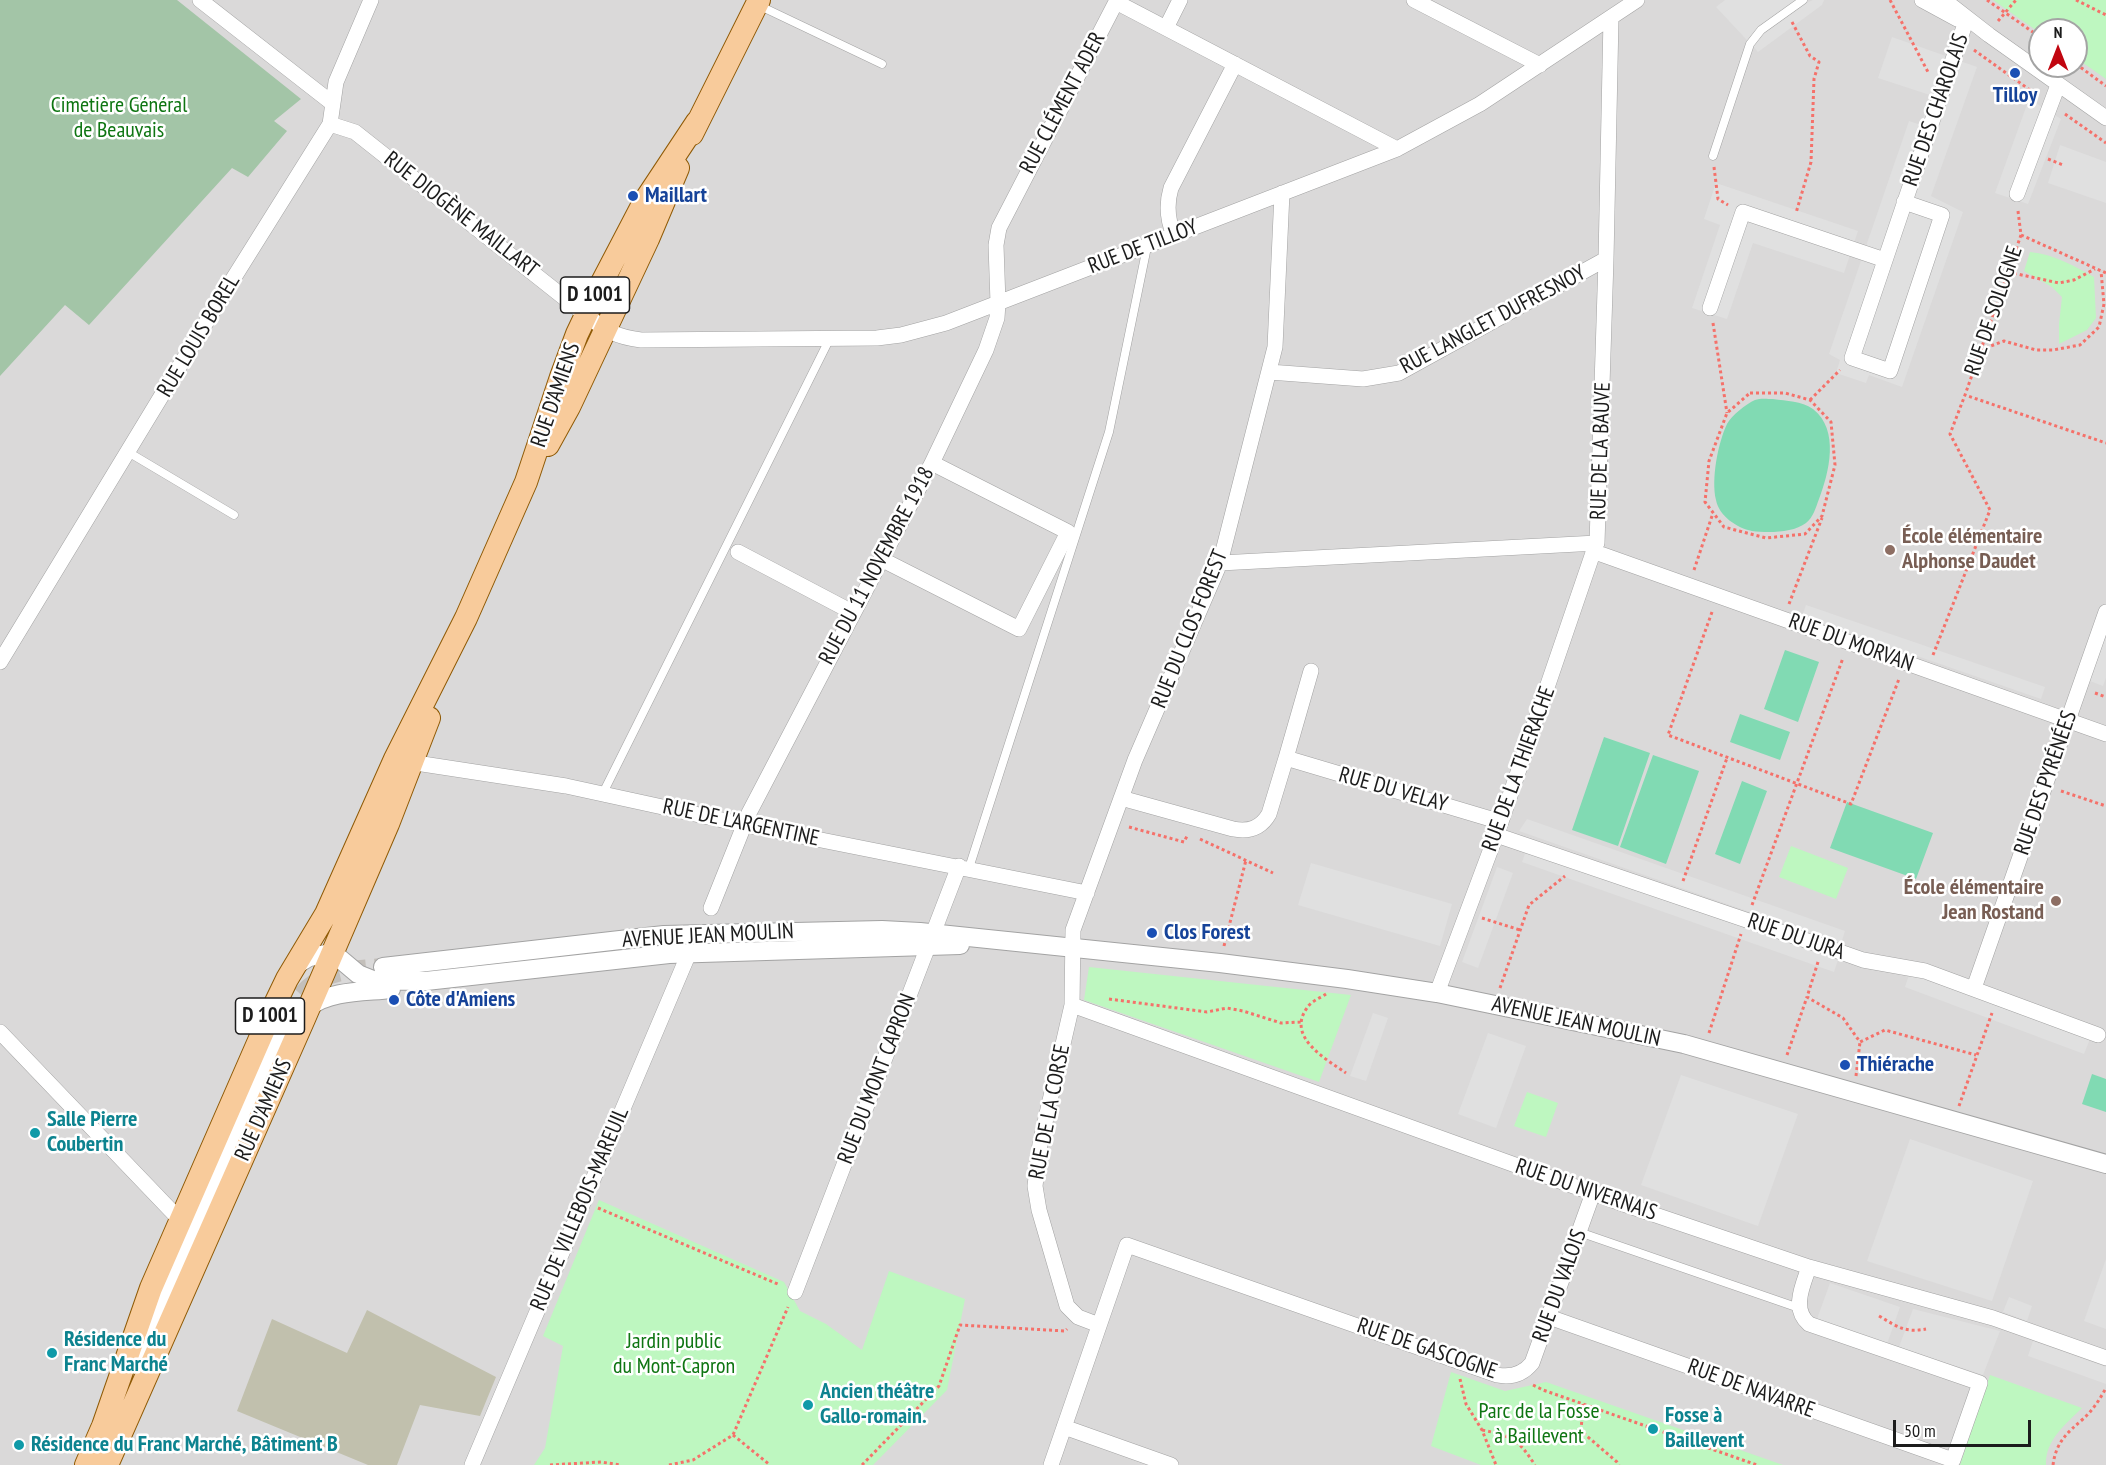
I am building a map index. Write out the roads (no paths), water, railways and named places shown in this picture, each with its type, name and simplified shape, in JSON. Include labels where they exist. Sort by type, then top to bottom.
[{"type":"main road","name":"RUE D'AMIENS","points":[[526,482],[564,417],[648,239],[697,122],[758,2]]},
{"type":"main road","name":"RUE D'AMIENS","points":[[86,1465],[103,1426],[146,1303],[275,1004],[326,914],[404,761],[526,482],[551,405],[586,315],[606,272],[644,202],[697,122]]},
{"type":"main road","name":"RUE D'AMIENS","points":[[107,1465],[309,1007],[337,957],[404,761]]},
{"type":"street","points":[[200,0],[332,103]]},
{"type":"street","name":"RUE LOUIS BOREL","points":[[0,662],[219,301],[330,124],[336,82],[371,0]]},
{"type":"street","points":[[1166,28],[1180,0]]},
{"type":"street","points":[[1414,0],[1540,65]]},
{"type":"street","name":"RUE DE TILLOY","points":[[605,330],[616,336],[641,340],[829,340],[876,338],[915,332],[946,323],[1397,149],[1464,114],[1636,0]]},
{"type":"street","points":[[1922,0],[1966,20],[2106,118]]},
{"type":"street","points":[[1944,0],[1966,20]]},
{"type":"street","name":"RUE CLÉMENT ADER","points":[[998,303],[996,245],[999,228],[1116,2],[1397,149]]},
{"type":"street","name":"RUE DE LA BAUVE","points":[[1220,563],[1596,548],[1606,259],[1611,18]]},
{"type":"street","name":"RUE DES CHAROLAIS","points":[[1904,202],[1942,215],[1890,371],[1852,358],[1904,202],[1966,20]]},
{"type":"street","points":[[1174,235],[1167,206],[1171,188],[1235,64]]},
{"type":"street","points":[[2017,194],[2058,85]]},
{"type":"street","name":"RUE DIOGÈNE MAILLART","points":[[330,124],[349,129],[361,136],[605,330]]},
{"type":"street","name":"RUE DU CLOS FOREST","points":[[1073,948],[1073,930],[1135,760],[1220,563],[1275,347],[1282,193]]},
{"type":"street","points":[[1710,308],[1743,212],[1885,260]]},
{"type":"street","name":"RUE LANGLET DUFRESNOY","points":[[1269,372],[1362,379],[1399,373],[1606,259]]},
{"type":"street","name":"RUE DU 11 NOVEMBRE 1918","points":[[744,824],[852,612],[932,463],[989,344],[997,318],[998,303]]},
{"type":"street","points":[[881,559],[1019,629],[1068,532],[932,463]]},
{"type":"street","name":"RUE DU MORVAN","points":[[1596,548],[1689,586],[2106,734]]},
{"type":"street","name":"RUE DE LA THIERACHE","points":[[1437,993],[1498,828],[1596,548]]},
{"type":"street","points":[[738,552],[852,612]]},
{"type":"street","name":"RUE DES PYRÉNÉES","points":[[1974,988],[2106,612]]},
{"type":"street","points":[[1121,798],[1233,829],[1250,830],[1258,827],[1269,814],[1311,670]]},
{"type":"street","name":"RUE DU VELAY","points":[[1286,758],[1498,828]]},
{"type":"street","name":"RUE DE L'ARGENTINE","points":[[404,761],[603,793],[744,824],[1087,893]]},
{"type":"street","points":[[711,908],[744,824]]},
{"type":"street","name":"RUE DU JURA","points":[[1498,828],[1581,864],[1863,960],[1925,971],[2098,1035]]},
{"type":"street","name":"RUE DU MONT CAPRON","points":[[795,1292],[930,940],[964,867]]},
{"type":"street","name":"AVENUE JEAN MOULIN","points":[[383,967],[664,935],[882,930],[930,940]]},
{"type":"street","name":"AVENUE JEAN MOULIN","points":[[337,957],[358,974],[373,980],[426,981],[689,953],[930,940],[1034,944],[1220,963],[1437,993],[1646,1035],[1704,1049],[2106,1164]]},
{"type":"street","name":"RUE DE LA CORSE","points":[[1073,948],[1072,1005],[1040,1144],[1035,1186],[1038,1210],[1064,1298],[1071,1312],[1099,1325]]},
{"type":"street","name":"RUE DE VILLEBOIS-MAREUIL","points":[[472,1465],[689,953]]},
{"type":"street","points":[[296,965],[315,956],[337,957],[346,972],[345,982],[340,990],[330,996]]},
{"type":"street","name":"AVENUE JEAN MOULIN","points":[[309,1007],[330,996],[404,987],[426,981]]},
{"type":"street","name":"RUE DU NIVERNAIS","points":[[1072,1005],[1593,1193],[1809,1267],[1993,1318],[2106,1358]]},
{"type":"street","name":"RUE D'AMIENS","points":[[103,1426],[144,1340],[286,1017]]},
{"type":"street","points":[[0,1032],[181,1221]]},
{"type":"street","name":"RUE DU VALOIS","points":[[1520,1374],[1532,1363],[1593,1193]]},
{"type":"street","name":"RUE DE GASCOGNE","points":[[1099,1325],[1127,1245],[1503,1376],[1520,1374]]},
{"type":"street","points":[[1799,1308],[1809,1267]]},
{"type":"street","name":"RUE DE NAVARRE","points":[[1549,1317],[1953,1460],[1980,1383],[1809,1324],[1804,1320],[1799,1308]]},
{"type":"street","points":[[1051,1465],[1099,1325]]},
{"type":"street","points":[[1064,1427],[1171,1465]]},
{"type":"lane","points":[[1713,156],[1750,44],[1761,30],[1803,0]]},
{"type":"lane","points":[[758,2],[882,64]]},
{"type":"lane","points":[[964,867],[1109,432],[1148,245]]},
{"type":"lane","points":[[603,793],[829,340]]},
{"type":"lane","points":[[128,452],[234,515]]},
{"type":"lane","points":[[1579,1232],[1799,1308]]},
{"type":"tunnel","points":[[286,1017],[295,1002],[315,982],[338,973],[383,967]]},
{"type":"place","name":"Tilloy","points":[[2015,73]]},
{"type":"place","name":"Maillart","points":[[633,196]]},
{"type":"place","name":"École élémentaire Alphonse Daudet","points":[[1890,550]]},
{"type":"place","name":"École élémentaire Jean Rostand","points":[[2056,901]]},
{"type":"place","name":"Clos Forest","points":[[1152,933]]},
{"type":"place","name":"Côte d'Amiens","points":[[394,1000]]},
{"type":"place","name":"Thiérache","points":[[1845,1065]]},
{"type":"place","name":"Salle Pierre Coubertin","points":[[35,1133]]},
{"type":"place","name":"Résidence du Franc Marché","points":[[52,1353]]},
{"type":"place","name":"Ancien théâtre Gallo-romain.","points":[[808,1405]]},
{"type":"place","name":"Fosse à Baillevent","points":[[1653,1429]]},
{"type":"place","name":"Résidence du Franc Marché, Bâtiment B","points":[[19,1445]]},
{"type":"park label","name":"Cimetière Général de Beauvais","points":[[119,118]]},
{"type":"park label","name":"Jardin public du Mont-Capron","points":[[674,1354]]},
{"type":"park label","name":"Parc de la Fosse à Baillevent","points":[[1539,1424]]}]
